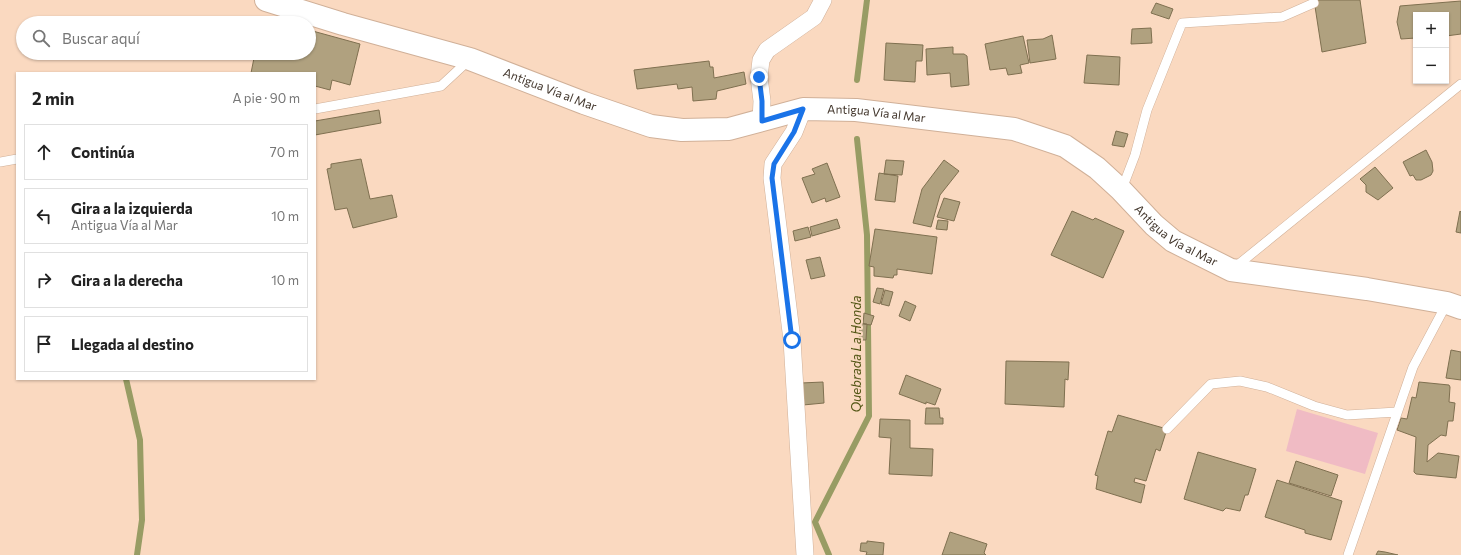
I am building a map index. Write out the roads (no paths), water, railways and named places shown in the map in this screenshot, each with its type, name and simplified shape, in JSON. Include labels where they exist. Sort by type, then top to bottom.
[{"type":"main road","name":"Antigua Vía al Mar","points":[[266,0],[343,24],[470,59],[651,126],[682,130],[729,129],[803,109],[856,110],[944,119],[1014,129],[1065,146],[1095,166],[1121,190],[1154,225],[1174,241],[1231,270],[1359,288],[1454,305]]},
{"type":"street","points":[[762,121],[762,101],[759,77],[761,60],[767,50],[814,17],[823,0]]},
{"type":"street","points":[[803,109],[794,132],[774,164],[772,178],[792,340],[805,555]]},
{"type":"lane","points":[[1121,190],[1135,155],[1147,110],[1182,23],[1282,17],[1314,2]]},
{"type":"lane","points":[[316,109],[440,86],[470,59]]},
{"type":"lane","points":[[1231,270],[1461,84]]},
{"type":"lane","points":[[0,162],[16,159]]},
{"type":"lane","points":[[1348,555],[1396,412],[1413,367],[1454,305]]},
{"type":"lane","points":[[1167,429],[1211,384],[1240,381],[1267,387],[1314,406],[1347,415],[1396,412]]},
{"type":"waterway","name":"Quebrada La Honda","points":[[857,80],[867,0]]},
{"type":"waterway","name":"Quebrada La Honda","points":[[829,555],[815,522],[869,416],[867,235],[857,139]]},
{"type":"waterway","points":[[126,380],[140,440],[142,520],[137,555]]}]
